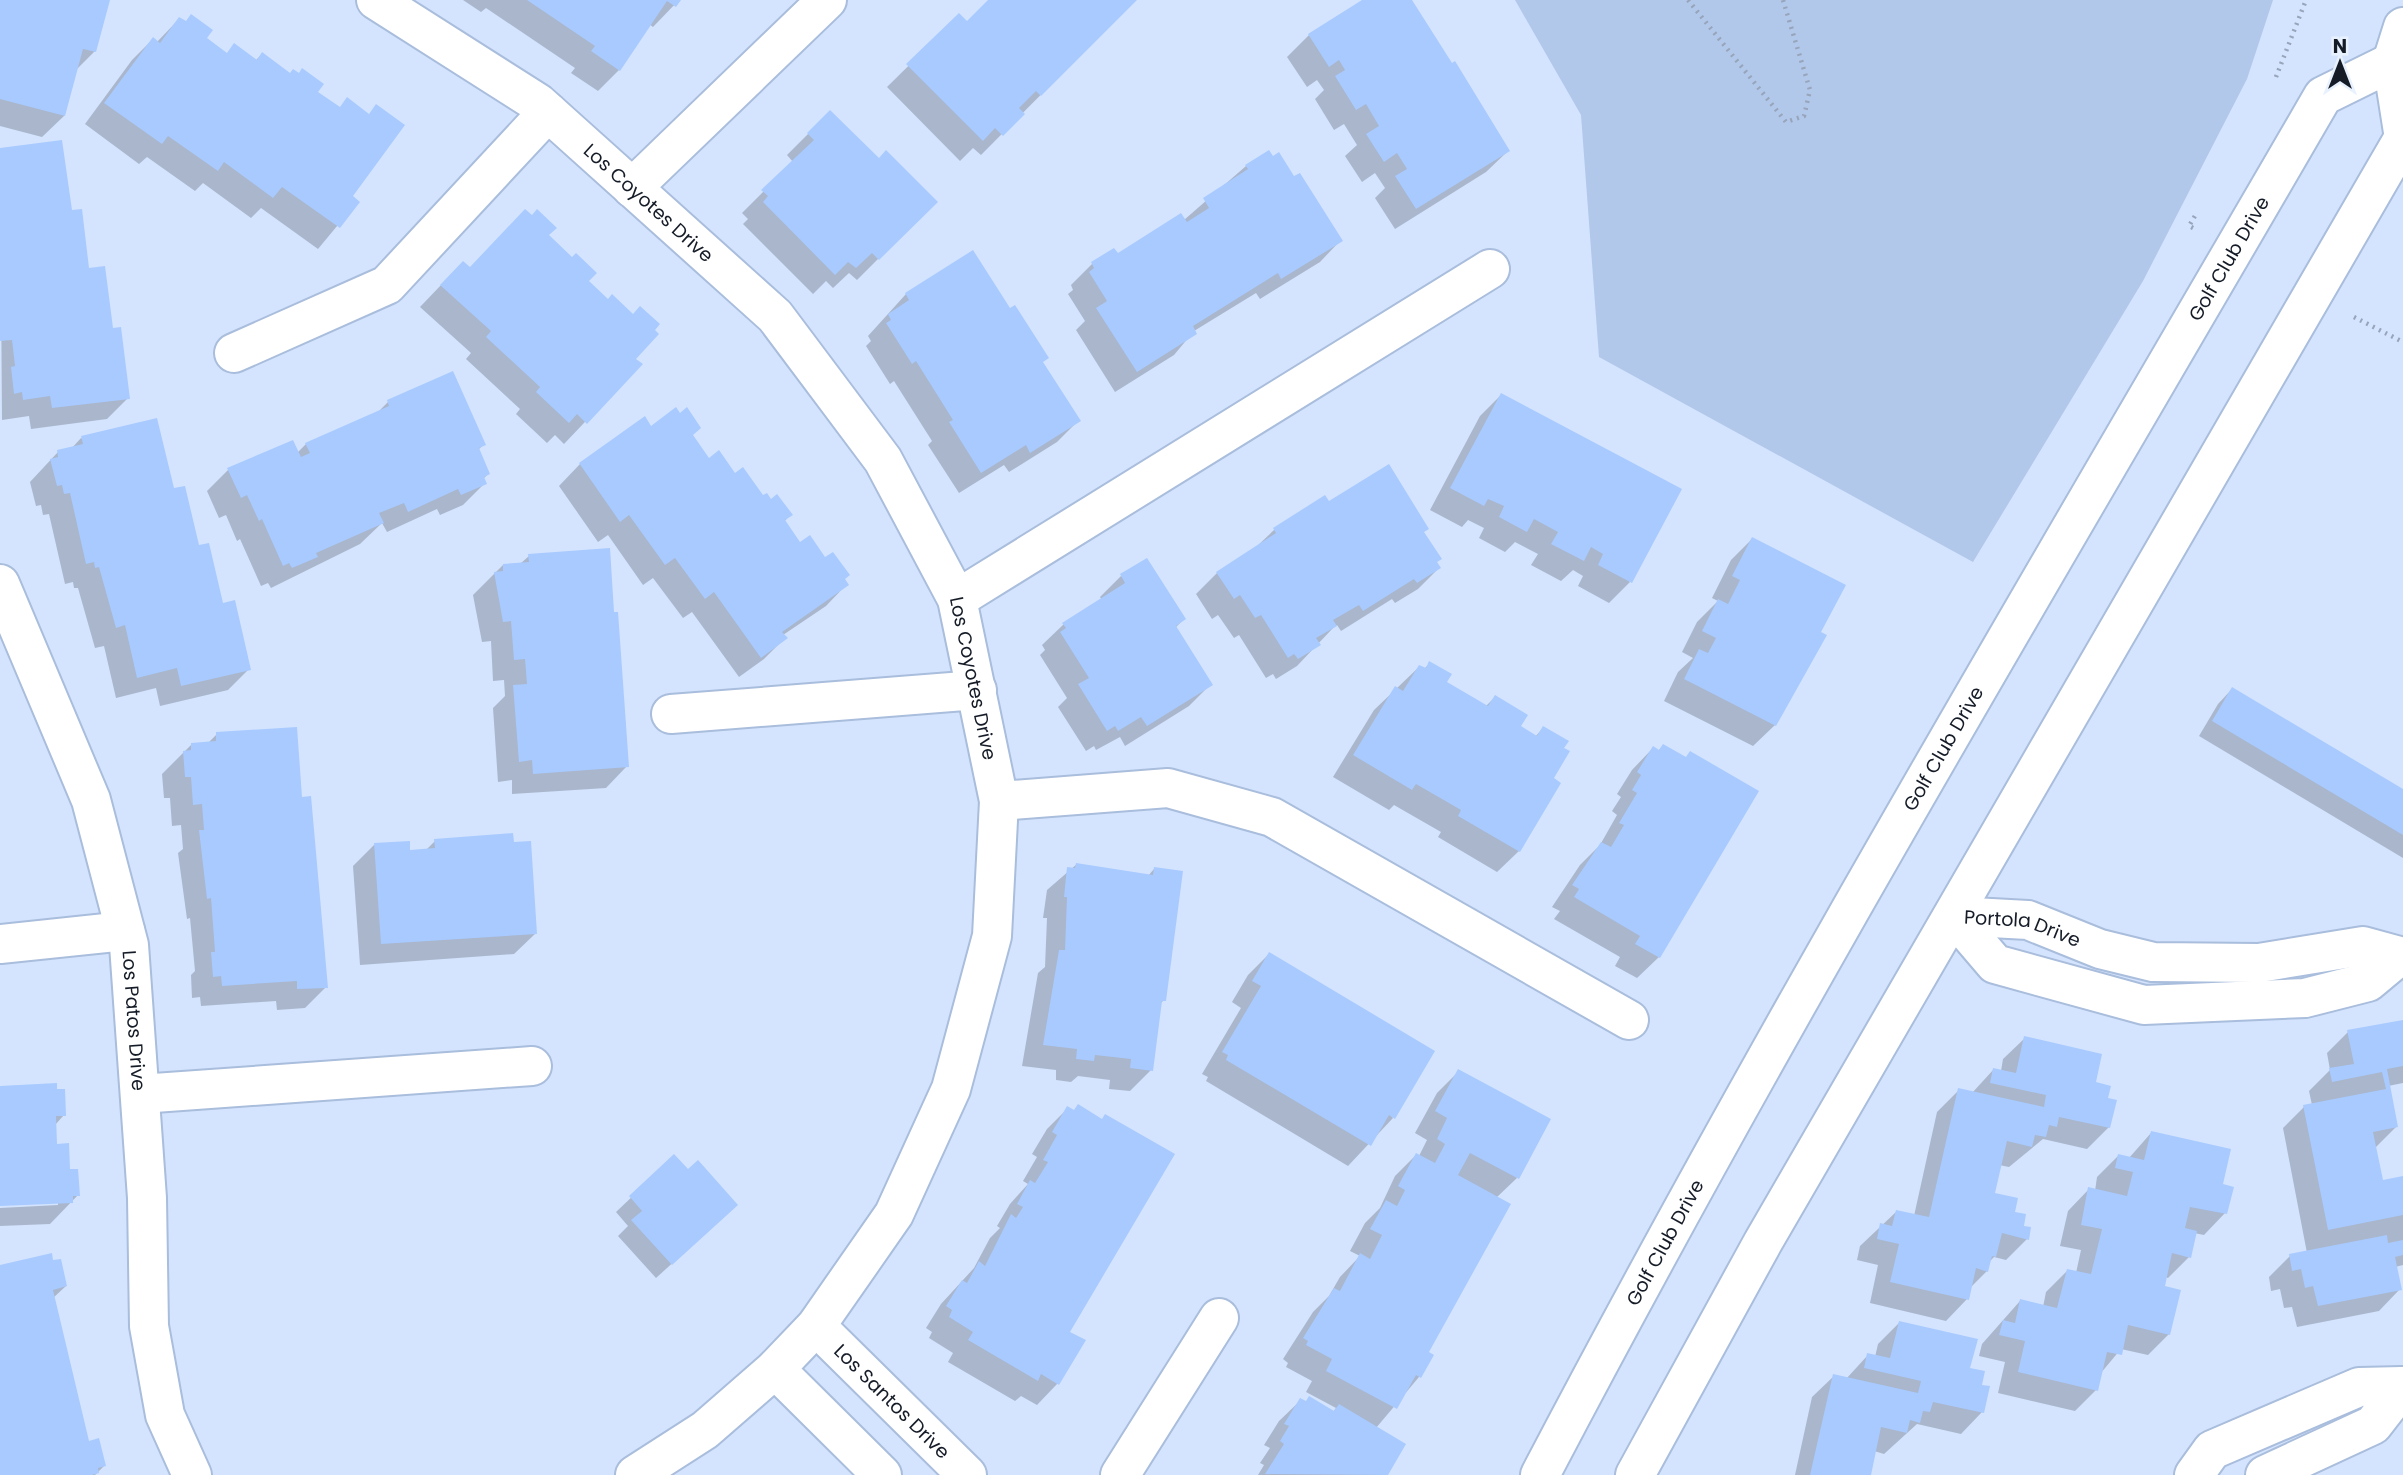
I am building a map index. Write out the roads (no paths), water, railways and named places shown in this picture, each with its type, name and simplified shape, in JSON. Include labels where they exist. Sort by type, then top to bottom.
[{"type":"street","name":"Los Coyotes Drive","points":[[376,0],[548,112],[775,316],[883,460],[957,598],[999,801],[992,936],[951,1089],[894,1214],[816,1326],[775,1369],[705,1430],[635,1475]]},
{"type":"street","points":[[632,188],[827,0]]},
{"type":"street","name":"Golf Club Drive","points":[[2397,44],[2403,132]]},
{"type":"street","name":"Golf Club Drive","points":[[1540,1475],[1603,1354],[1885,851],[2323,96],[2397,44]]},
{"type":"street","points":[[234,353],[387,285],[548,112]]},
{"type":"street","points":[[1635,1475],[1763,1242],[2403,139]]},
{"type":"street","points":[[957,598],[1490,269]]},
{"type":"street","name":"Los Patos Drive","points":[[0,583],[91,800],[125,931],[147,1198],[149,1326],[165,1415],[192,1475]]},
{"type":"street","points":[[671,714],[977,690]]},
{"type":"street","points":[[999,801],[1168,788],[1272,817],[1629,1020]]},
{"type":"street","name":"Portola Drive","points":[[1954,916],[1995,964],[2144,1005],[2305,998],[2368,982],[2401,957]]},
{"type":"street","name":"Portola Drive","points":[[1954,916],[2028,920],[2100,949],[2153,962],[2259,963],[2363,946],[2401,957]]},
{"type":"street","points":[[0,944],[125,931]]},
{"type":"street","points":[[140,1094],[532,1066]]},
{"type":"street","points":[[1120,1475],[1219,1318]]},
{"type":"street","name":"Los Santos Drive","points":[[816,1326],[967,1475]]},
{"type":"street","points":[[775,1369],[882,1475]]},
{"type":"street","points":[[2194,1475],[2212,1450],[2285,1418],[2359,1387],[2403,1386]]},
{"type":"street","points":[[2265,1475],[2374,1424],[2403,1386]]}]
